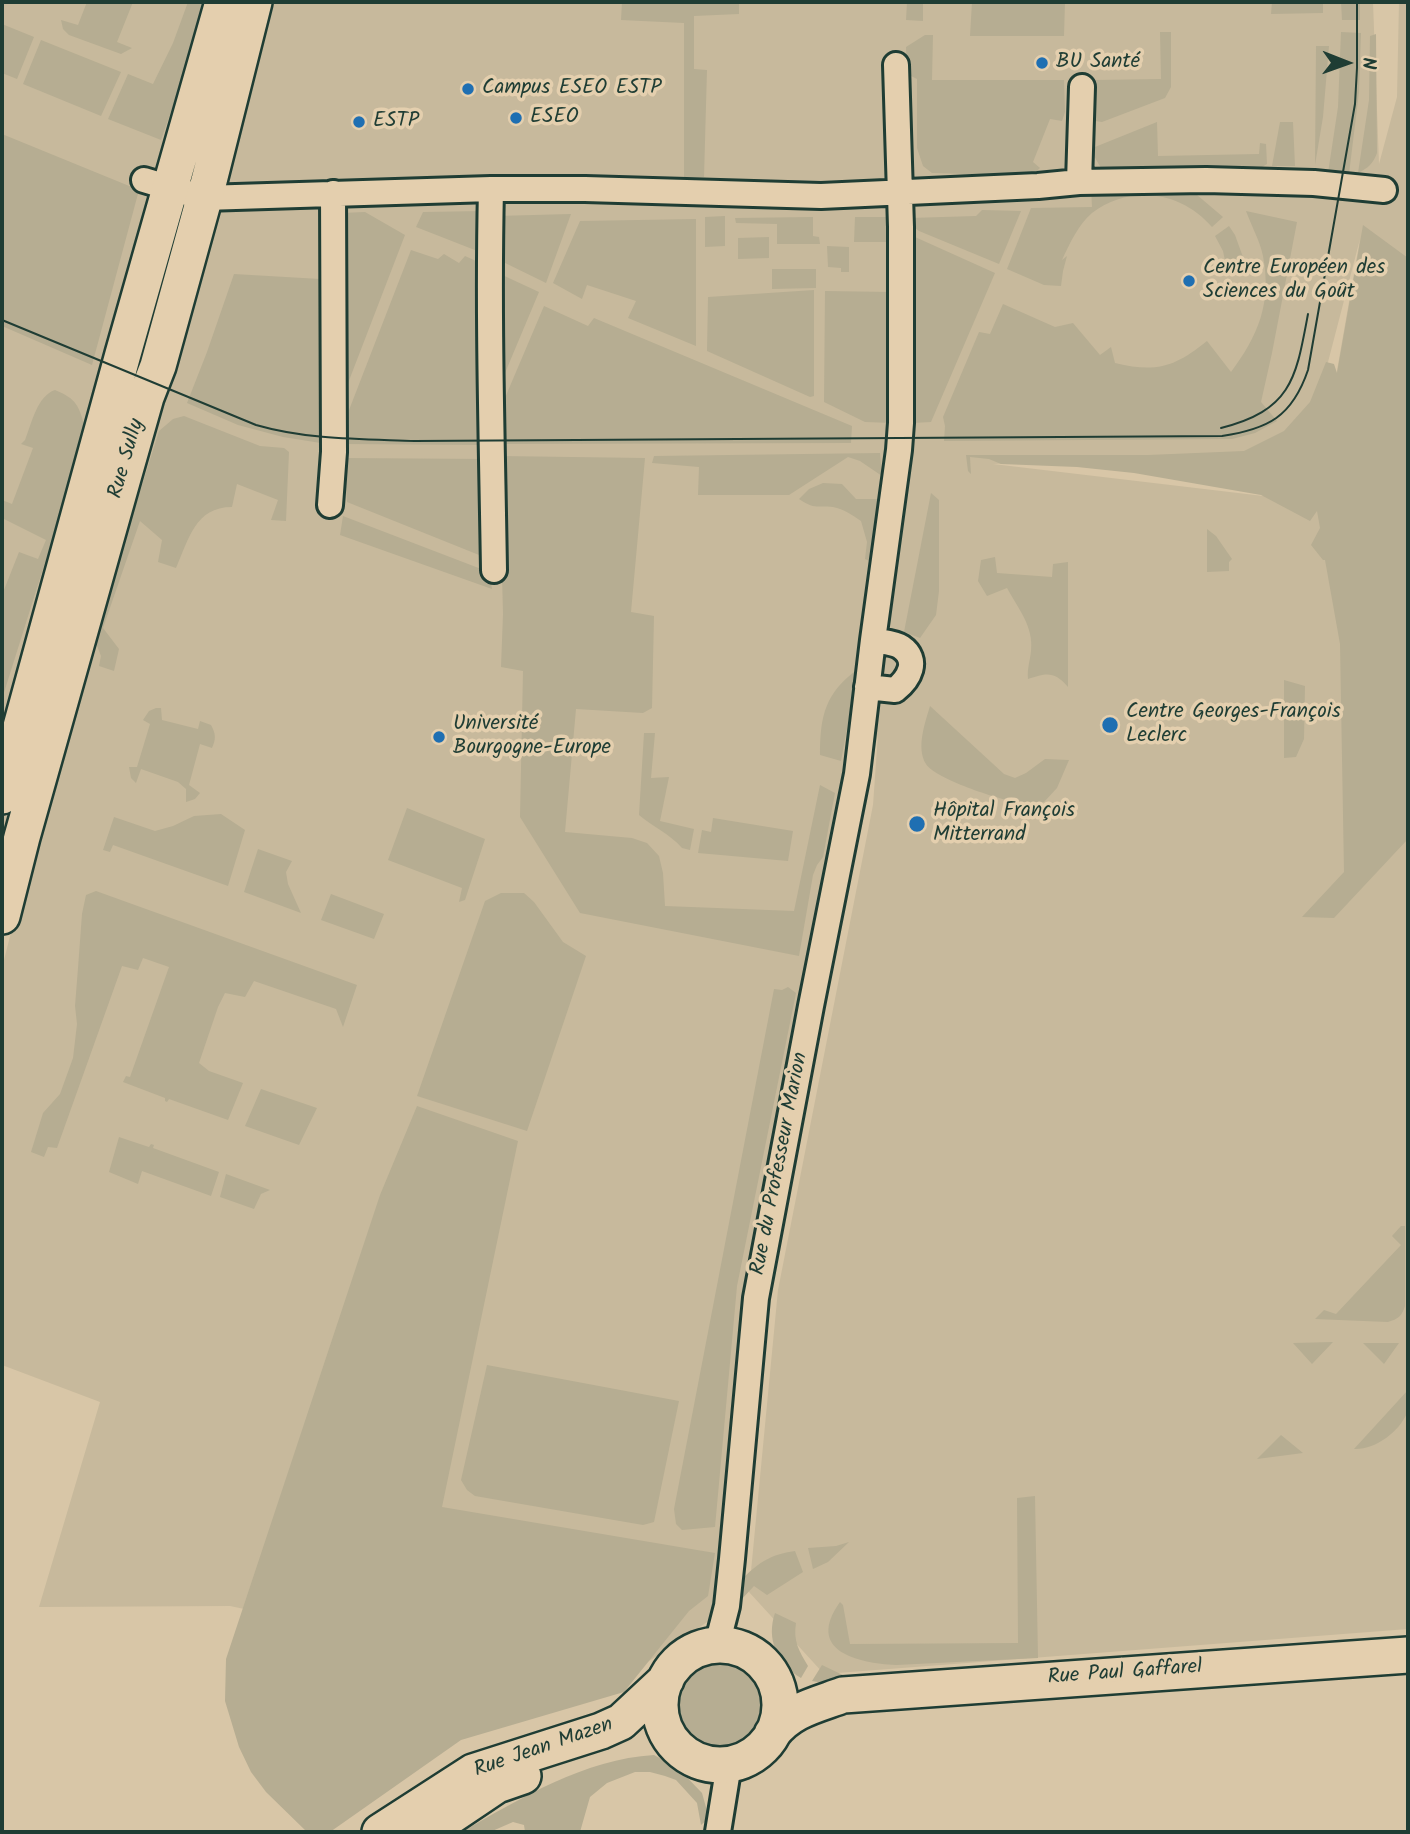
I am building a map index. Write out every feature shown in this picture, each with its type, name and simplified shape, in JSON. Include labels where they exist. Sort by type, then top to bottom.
[{"type":"main road","name":"Rue Sully","points":[[17,796],[11,739],[157,184],[223,2]]},
{"type":"main road","name":"Rue Sully","points":[[2,916],[17,796],[158,366],[222,135],[254,2]]},
{"type":"main road","points":[[717,1645],[735,1646],[752,1653],[767,1667],[793,1684],[843,1695],[795,1713],[780,1724],[761,1748],[747,1759],[729,1764],[698,1760],[685,1752],[673,1741],[661,1712],[666,1680],[675,1666],[687,1655],[701,1648],[717,1645]]},
{"type":"main road","name":"Rue Paul Gaffarel","points":[[843,1695],[1408,1655]]},
{"type":"main road","points":[[767,1667],[776,1683],[780,1700],[779,1717],[772,1734]]},
{"type":"main road","name":"Rue Jean Mazen","points":[[380,1832],[473,1772],[601,1731],[621,1722],[666,1680]]},
{"type":"main road","name":"Rue Jean Mazen","points":[[427,1832],[496,1785],[628,1739],[641,1736],[673,1741]]},
{"type":"street","name":"Rue du Professeur Marion","points":[[717,1645],[727,1606],[756,1298],[857,774],[896,471],[901,423],[900,192],[896,65]]},
{"type":"street","points":[[1079,182],[1082,87]]},
{"type":"street","points":[[157,184],[204,198],[491,189],[821,196],[1079,182],[1247,181],[1384,190]]},
{"type":"street","points":[[491,189],[490,403],[494,570]]},
{"type":"street","points":[[330,505],[334,452],[333,193]]},
{"type":"street","points":[[867,687],[895,690],[905,681],[911,669],[909,655],[900,645],[873,640]]},
{"type":"street","points":[[2,811],[17,796]]},
{"type":"street","points":[[718,1832],[729,1764]]},
{"type":"shaded area","name":"Université Bourgogne-Europe","points":[[2,2],[1373,2],[1379,164],[1397,97],[1399,2],[1408,2],[1408,1629],[824,1674],[749,1592],[778,1290],[873,805],[878,734],[832,941],[713,1618],[612,1686],[230,1606],[39,1607],[100,1402],[2,1365],[2,968],[27,869],[2,864]],"holes":[[[1360,239],[1314,502],[993,464],[1266,454],[1315,412]]]},
{"type":"shaded area","points":[[87,2],[133,2],[117,42],[132,48],[121,54],[69,35],[63,29],[61,20],[78,25]]},
{"type":"shaded area","points":[[188,2],[206,2],[161,140],[108,119],[128,74],[153,84],[173,43]]},
{"type":"shaded area","points":[[622,2],[739,2],[739,14],[694,16],[694,69],[707,70],[704,177],[684,177],[684,23],[621,20]]},
{"type":"shaded area","points":[[907,2],[923,2],[923,21],[906,20]]},
{"type":"shaded area","points":[[972,2],[1065,2],[1064,36],[970,36]]},
{"type":"shaded area","points":[[1272,2],[1323,2],[1323,13],[1271,14]]},
{"type":"shaded area","points":[[1341,2],[1360,2],[1360,20],[1342,20]]},
{"type":"shaded area","points":[[2,24],[34,37],[17,79],[2,73]]},
{"type":"shaded area","points":[[1160,32],[1171,32],[1171,87],[1165,98],[1102,122],[1095,121],[1095,80],[1161,79]]},
{"type":"shaded area","points":[[1341,32],[1361,33],[1359,92],[1349,174],[1328,173],[1338,107]]},
{"type":"shaded area","points":[[1376,34],[1377,153],[1370,165],[1358,173],[1369,100],[1370,36]]},
{"type":"shaded area","points":[[925,35],[933,35],[932,80],[1064,80],[1065,112],[1062,121],[1050,119],[1033,162],[1040,168],[1031,176],[932,173],[923,166],[917,148],[917,79],[907,74],[906,47]]},
{"type":"shaded area","points":[[41,40],[121,72],[101,116],[23,84]]},
{"type":"shaded area","points":[[1316,46],[1329,46],[1323,117],[1315,165]]},
{"type":"shaded area","points":[[1157,122],[1158,156],[1259,154],[1260,143],[1266,144],[1267,164],[1262,167],[1101,168],[1090,149]]},
{"type":"shaded area","points":[[1280,122],[1293,122],[1295,166],[1272,166]]},
{"type":"shaded area","points":[[2,134],[139,190],[92,365],[2,326]]},
{"type":"shaded area","points":[[1091,188],[1190,189],[1223,217],[1212,227],[1200,215],[1170,199],[1138,195],[1122,198],[1092,213],[1078,229],[1062,260],[1067,256],[1061,286],[1044,285],[1007,269],[1031,208],[1092,207]]},
{"type":"shaded area","points":[[982,210],[1021,211],[999,264],[919,231],[911,225],[910,218],[976,216]]},
{"type":"shaded area","points":[[484,211],[485,254],[416,227],[423,212]]},
{"type":"shaded area","points":[[1246,211],[1297,222],[1261,402],[1277,421],[1255,433],[1232,439],[944,441],[943,417],[979,332],[990,334],[1003,304],[1055,327],[1073,323],[1100,355],[1111,347],[1115,363],[1142,367],[1164,366],[1185,357],[1207,341],[1231,372],[1255,332],[1266,289],[1262,250]]},
{"type":"shaded area","points":[[365,212],[405,235],[345,391],[341,213]]},
{"type":"shaded area","points":[[571,214],[546,283],[497,259],[497,216]]},
{"type":"shaded area","points":[[725,216],[725,246],[705,247],[705,217]]},
{"type":"shaded area","points":[[813,217],[813,236],[819,237],[820,244],[777,244],[777,224],[736,223],[735,218]]},
{"type":"shaded area","points":[[855,217],[888,217],[888,242],[854,242]]},
{"type":"shaded area","points":[[696,219],[696,346],[628,318],[636,301],[587,285],[582,299],[553,283],[580,221]]},
{"type":"shaded area","points":[[1363,225],[1408,258],[1408,832],[1407,840],[1334,918],[1302,917],[1344,872],[1340,644],[1325,560],[1311,545],[1320,528],[1317,511],[1310,521],[1261,495],[1134,473],[1077,467],[1001,464],[989,459],[970,457],[971,474],[968,471],[966,455],[1148,455],[1244,451],[1284,431],[1310,402],[1326,362],[1334,364],[1337,373]]},
{"type":"shaded area","points":[[1229,226],[1248,271],[1227,270],[1223,251],[1215,236]]},
{"type":"shaded area","points":[[769,237],[769,258],[738,259],[738,238]]},
{"type":"shaded area","points":[[915,237],[995,273],[931,422],[912,423],[909,242]]},
{"type":"shaded area","points":[[827,246],[849,247],[849,272],[828,267]]},
{"type":"shaded area","points":[[411,250],[438,259],[444,254],[459,263],[465,256],[485,265],[485,445],[342,444],[344,423]]},
{"type":"shaded area","points":[[772,269],[816,269],[816,288],[772,289]]},
{"type":"shaded area","points":[[498,273],[539,292],[497,392]]},
{"type":"shaded area","points":[[234,274],[320,279],[319,301],[326,302],[327,444],[283,437],[238,425],[187,403]]},
{"type":"shaded area","points":[[814,290],[814,396],[810,397],[707,351],[708,297]]},
{"type":"shaded area","points":[[825,291],[892,292],[893,423],[865,422],[824,402]]},
{"type":"shaded area","points":[[544,306],[588,326],[594,318],[852,426],[851,443],[500,444],[499,412]]},
{"type":"shaded area","points":[[55,390],[76,404],[87,429],[2,699],[2,595],[19,552],[38,559],[46,540],[2,518],[2,500],[12,504],[33,448],[21,444],[39,404]]},
{"type":"shaded area","points":[[184,416],[260,446],[284,448],[289,452],[286,521],[271,520],[278,500],[237,484],[232,507],[209,512],[201,519],[176,568],[158,562],[162,540],[140,521],[103,628],[119,649],[114,671],[99,666],[101,656],[94,638],[159,431],[173,419]]},
{"type":"shaded area","points":[[880,453],[882,476],[860,461],[848,457],[789,495],[698,495],[699,467],[652,463],[654,456]]},
{"type":"shaded area","points":[[499,456],[645,458],[631,612],[654,616],[652,708],[643,713],[576,709],[565,832],[632,838],[647,843],[659,856],[665,906],[794,911],[820,785],[835,793],[823,857],[813,875],[799,956],[580,913],[520,817],[523,671],[501,667],[503,614]]},
{"type":"shaded area","points":[[344,458],[487,459],[494,561],[347,502]]},
{"type":"shaded area","points":[[823,483],[842,484],[856,499],[886,499],[878,565],[865,559],[867,542],[861,521],[841,509],[812,506],[799,499],[809,489]]},
{"type":"shaded area","points":[[931,493],[939,500],[939,591],[936,615],[920,638],[904,632]]},
{"type":"shaded area","points":[[343,516],[489,572],[492,589],[340,535]]},
{"type":"shaded area","points":[[1207,529],[1216,536],[1232,559],[1229,562],[1229,571],[1207,572]]},
{"type":"shaded area","points":[[995,557],[997,573],[1052,577],[1053,564],[1068,562],[1068,687],[1059,678],[1050,675],[1028,679],[1031,642],[1024,618],[1007,588],[987,596],[978,581],[981,560]]},
{"type":"shaded area","points":[[858,669],[841,761],[820,755],[823,717],[831,696]]},
{"type":"shaded area","points":[[1284,680],[1305,686],[1304,739],[1296,757],[1284,758]]},
{"type":"shaded area","points":[[930,706],[1004,774],[1015,778],[1045,759],[1069,760],[1057,788],[1044,802],[1019,803],[968,788],[941,776],[926,764],[923,758],[922,735]]},
{"type":"shaded area","points":[[161,708],[162,720],[198,729],[200,721],[213,728],[215,736],[212,748],[200,744],[189,785],[200,793],[195,799],[186,802],[186,789],[178,782],[141,769],[136,783],[131,778],[129,767],[137,767],[150,724],[143,720],[149,711]]},
{"type":"shaded area","points":[[644,733],[655,733],[651,778],[669,777],[660,821],[694,829],[690,850],[682,848],[639,815]]},
{"type":"shaded area","points":[[407,808],[485,839],[465,900],[459,902],[462,888],[388,860]]},
{"type":"shaded area","points":[[221,814],[245,830],[228,886],[113,845],[110,852],[103,850],[114,817],[155,831],[194,816]]},
{"type":"shaded area","points":[[713,818],[793,831],[788,861],[698,853],[702,830],[711,832]]},
{"type":"shaded area","points":[[258,849],[292,861],[286,872],[288,884],[301,913],[244,892]]},
{"type":"shaded area","points":[[96,891],[357,985],[343,1027],[336,1009],[254,981],[245,997],[225,993],[199,1063],[209,1071],[243,1083],[228,1120],[169,1099],[167,1102],[165,1098],[123,1082],[126,1076],[130,1077],[169,967],[143,958],[138,970],[122,966],[57,1148],[48,1147],[44,1157],[31,1152],[43,1113],[60,1094],[73,1058],[82,914],[86,895]]},
{"type":"shaded area","points":[[501,893],[524,893],[534,902],[563,942],[586,956],[527,1131],[417,1096],[485,901]]},
{"type":"shaded area","points":[[331,894],[384,914],[374,939],[321,920]]},
{"type":"shaded area","points":[[788,987],[796,993],[737,1286],[715,1527],[682,1530],[676,1524],[674,1509],[774,989],[782,990]]},
{"type":"shaded area","points":[[261,1089],[317,1108],[299,1145],[245,1126]]},
{"type":"shaded area","points":[[417,1106],[518,1141],[442,1507],[715,1553],[708,1596],[689,1611],[624,1692],[461,1740],[330,1832],[307,1832],[266,1792],[251,1772],[239,1747],[225,1701],[226,1659],[380,1195]]},
{"type":"shaded area","points":[[119,1137],[149,1147],[154,1145],[153,1148],[219,1172],[211,1196],[142,1171],[138,1184],[109,1172]]},
{"type":"shaded area","points":[[226,1174],[270,1190],[261,1194],[254,1209],[220,1197]]},
{"type":"shaded area","points":[[1401,1226],[1405,1226],[1405,1306],[1401,1315],[1388,1322],[1315,1319],[1324,1310],[1336,1314],[1401,1245],[1392,1236]]},
{"type":"shaded area","points":[[1333,1342],[1312,1364],[1293,1343]]},
{"type":"shaded area","points":[[1363,1343],[1399,1343],[1384,1364]]},
{"type":"shaded area","points":[[487,1365],[679,1401],[654,1522],[643,1525],[475,1496],[467,1490],[461,1480]]},
{"type":"shaded area","points":[[1408,1390],[1407,1413],[1398,1427],[1378,1443],[1354,1449]]},
{"type":"shaded area","points":[[1281,1435],[1303,1453],[1257,1459]]},
{"type":"shaded area","points":[[1035,1496],[1038,1658],[881,1664],[852,1657],[832,1643],[828,1632],[840,1602],[843,1605],[850,1644],[1018,1643],[1017,1498]]},
{"type":"shaded area","points":[[849,1542],[828,1562],[813,1569],[808,1548]]},
{"type":"shaded area","points":[[795,1551],[803,1572],[767,1595],[754,1586],[741,1600],[743,1578],[749,1572],[772,1557]]},
{"type":"shaded area","points":[[775,1613],[796,1623],[798,1646],[808,1666],[801,1678],[786,1666],[776,1650],[772,1632]]},
{"type":"shaded area","points":[[722,1660],[747,1667],[759,1679],[766,1704],[759,1729],[747,1741],[722,1748],[697,1741],[685,1729],[678,1704],[685,1679],[697,1667]]},
{"type":"shaded area","points":[[822,1665],[847,1677],[864,1679],[829,1684],[812,1681]]},
{"type":"shaded area","points":[[654,1755],[678,1768],[702,1793],[709,1818],[701,1825],[697,1803],[676,1780],[650,1772],[635,1772],[607,1783],[590,1797],[580,1832],[525,1832],[524,1825],[513,1822],[490,1832],[462,1832],[530,1794],[578,1772],[628,1758]]},
{"type":"tram line","points":[[2,320],[256,425],[315,436],[415,441],[1222,436],[1238,433],[1265,424],[1286,410],[1302,386],[1308,370],[1355,104],[1357,2]]},
{"type":"tram line","points":[[1221,428],[1263,412],[1277,401],[1287,388],[1299,356],[1308,314]]},
{"type":"place","name":"BU Santé","points":[[1042,63]]},
{"type":"place","name":"Campus ESEO ESTP","points":[[468,89]]},
{"type":"place","name":"ESEO","points":[[516,118]]},
{"type":"place","name":"ESTP","points":[[359,122]]},
{"type":"place","name":"Centre Européen des Sciences du Goût","points":[[1189,281]]},
{"type":"place","name":"Centre Georges-François Leclerc","points":[[1110,725]]},
{"type":"place","name":"Université Bourgogne-Europe","points":[[439,737]]},
{"type":"place","name":"Hôpital François Mitterrand","points":[[917,824]]}]
